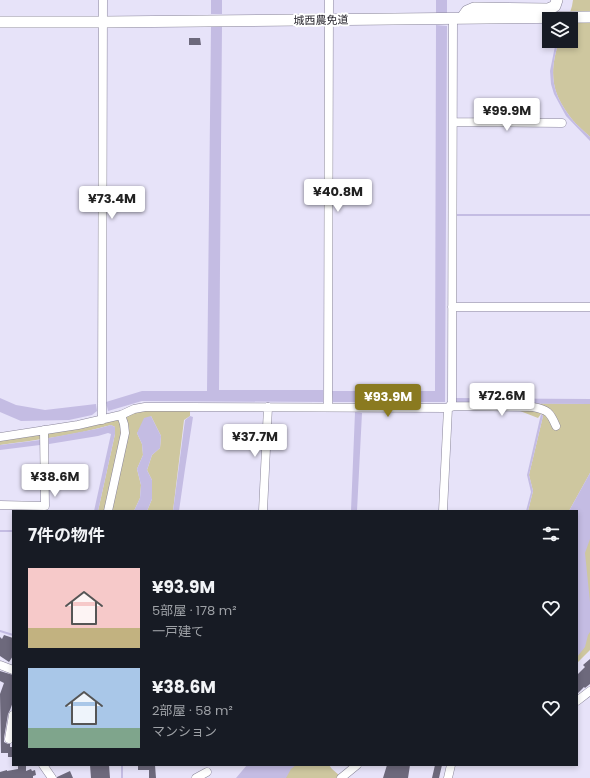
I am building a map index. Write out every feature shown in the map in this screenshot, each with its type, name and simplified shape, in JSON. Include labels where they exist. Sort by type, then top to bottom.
[{"type":"street","points":[[102,420],[103,0]]},
{"type":"street","points":[[328,407],[329,0]]},
{"type":"street","points":[[443,510],[448,408],[452,403],[453,122],[458,18],[474,8],[548,9],[555,6],[557,0]]},
{"type":"street","name":"城西農免道","points":[[0,22],[590,17]]},
{"type":"street","points":[[453,122],[562,123]]},
{"type":"street","points":[[452,307],[590,307]]},
{"type":"street","points":[[0,437],[78,425],[121,415],[134,409],[156,406],[448,408],[455,406],[533,407],[543,409],[551,415],[556,426]]},
{"type":"street","points":[[263,510],[268,407]]},
{"type":"street","points":[[108,510],[125,433],[121,415]]},
{"type":"street","points":[[0,505],[45,506],[44,430]]},
{"type":"street","points":[[0,665],[12,670]]},
{"type":"street","points":[[578,701],[590,692]]},
{"type":"street","points":[[0,737],[11,740],[12,728]]},
{"type":"street","points":[[44,766],[52,778]]},
{"type":"street","points":[[341,778],[357,766]]},
{"type":"street","points":[[448,778],[451,766]]},
{"type":"street","points":[[196,778],[207,772]]},
{"type":"shaded area","points":[[211,0],[222,0],[222,14],[211,14]]},
{"type":"shaded area","points":[[436,0],[447,0],[447,13],[436,13]]},
{"type":"shaded area","points":[[573,0],[590,0],[590,137],[573,120],[562,105],[553,79],[554,61],[557,48],[578,48],[578,12],[570,12]]},
{"type":"shaded area","points":[[436,25],[447,26],[445,402],[333,402],[332,391],[435,391]]},
{"type":"shaded area","points":[[211,26],[222,26],[219,390],[323,390],[323,402],[142,401],[108,411],[106,402],[142,391],[207,391]]},
{"type":"shaded area","points":[[555,48],[557,48],[553,70],[555,88],[562,105],[570,117],[590,137],[590,141],[566,116],[554,94],[551,84],[550,71]]},
{"type":"shaded area","points":[[0,398],[16,405],[45,410],[96,404],[97,411],[92,415],[69,420],[21,421],[0,412]]},
{"type":"shaded area","points":[[456,398],[590,399],[590,404],[455,403]]},
{"type":"shaded area","points":[[519,403],[590,404],[590,473],[570,510],[528,510],[533,491],[529,475],[543,416],[541,414],[538,418],[520,411]]},
{"type":"shaded area","points":[[147,409],[190,410],[190,416],[184,420],[173,510],[147,510],[152,499],[152,480],[147,470],[152,455],[160,448],[161,436],[151,416],[137,433],[142,444],[143,455],[137,469],[141,485],[140,498],[134,510],[98,510],[115,434],[115,427],[111,425],[70,434],[0,445],[0,439],[114,419]]},
{"type":"shaded area","points":[[355,412],[362,413],[357,510],[351,510]]},
{"type":"shaded area","points":[[541,414],[543,416],[529,475],[533,491],[528,510],[526,510],[531,492],[527,475]]},
{"type":"shaded area","points":[[151,416],[161,436],[160,448],[152,455],[147,470],[152,480],[152,499],[147,510],[134,510],[140,498],[141,485],[137,469],[143,455],[142,444],[137,433],[144,418]]},
{"type":"shaded area","points":[[190,416],[193,417],[179,510],[173,510],[185,420]]},
{"type":"shaded area","points":[[111,425],[115,427],[115,434],[98,510],[94,510],[111,434],[108,433],[49,444],[49,438]]},
{"type":"shaded area","points":[[40,440],[40,445],[0,450],[0,445]]},
{"type":"shaded area","points":[[590,473],[590,539],[585,553],[590,602],[590,632],[585,647],[578,656],[578,510],[570,510]]},
{"type":"shaded area","points":[[590,522],[590,612],[579,551]]},
{"type":"shaded area","points":[[590,622],[590,650],[578,662],[578,648]]},
{"type":"shaded area","points":[[246,766],[295,766],[291,769],[286,778],[236,778]]},
{"type":"shaded area","points":[[280,766],[330,766],[340,776],[338,778],[269,778]]},
{"type":"building","points":[[189,38],[200,38],[201,45],[189,45]]},
{"type":"building","points":[[4,635],[12,638],[12,658],[9,662],[0,656],[0,637],[2,639]]},
{"type":"building","points":[[590,659],[590,684],[578,693],[578,674],[585,667],[583,665]]},
{"type":"building","points":[[0,671],[12,675],[12,705],[8,714],[4,742],[10,744],[10,747],[12,747],[12,757],[8,757],[8,753],[1,753],[0,694],[4,683],[0,681]]},
{"type":"building","points":[[18,766],[26,766],[26,771],[31,769],[32,771],[35,770],[36,775],[33,776],[33,778],[0,778],[0,772],[18,769]]},
{"type":"building","points":[[90,766],[109,766],[110,778],[91,778]]},
{"type":"building","points":[[138,766],[155,766],[156,778],[149,778],[149,770],[138,770]]},
{"type":"building","points":[[387,766],[410,766],[408,778],[383,778]]},
{"type":"building","points":[[435,766],[442,766],[439,778],[432,778]]},
{"type":"building","points":[[70,771],[73,778],[57,778],[57,777]]},
{"type":"waterway","points":[[457,215],[590,215]]},
{"type":"waterway","points":[[0,531],[12,531]]},
{"type":"waterway","points":[[0,631],[12,635]]},
{"type":"waterway","points":[[122,766],[122,778]]}]
